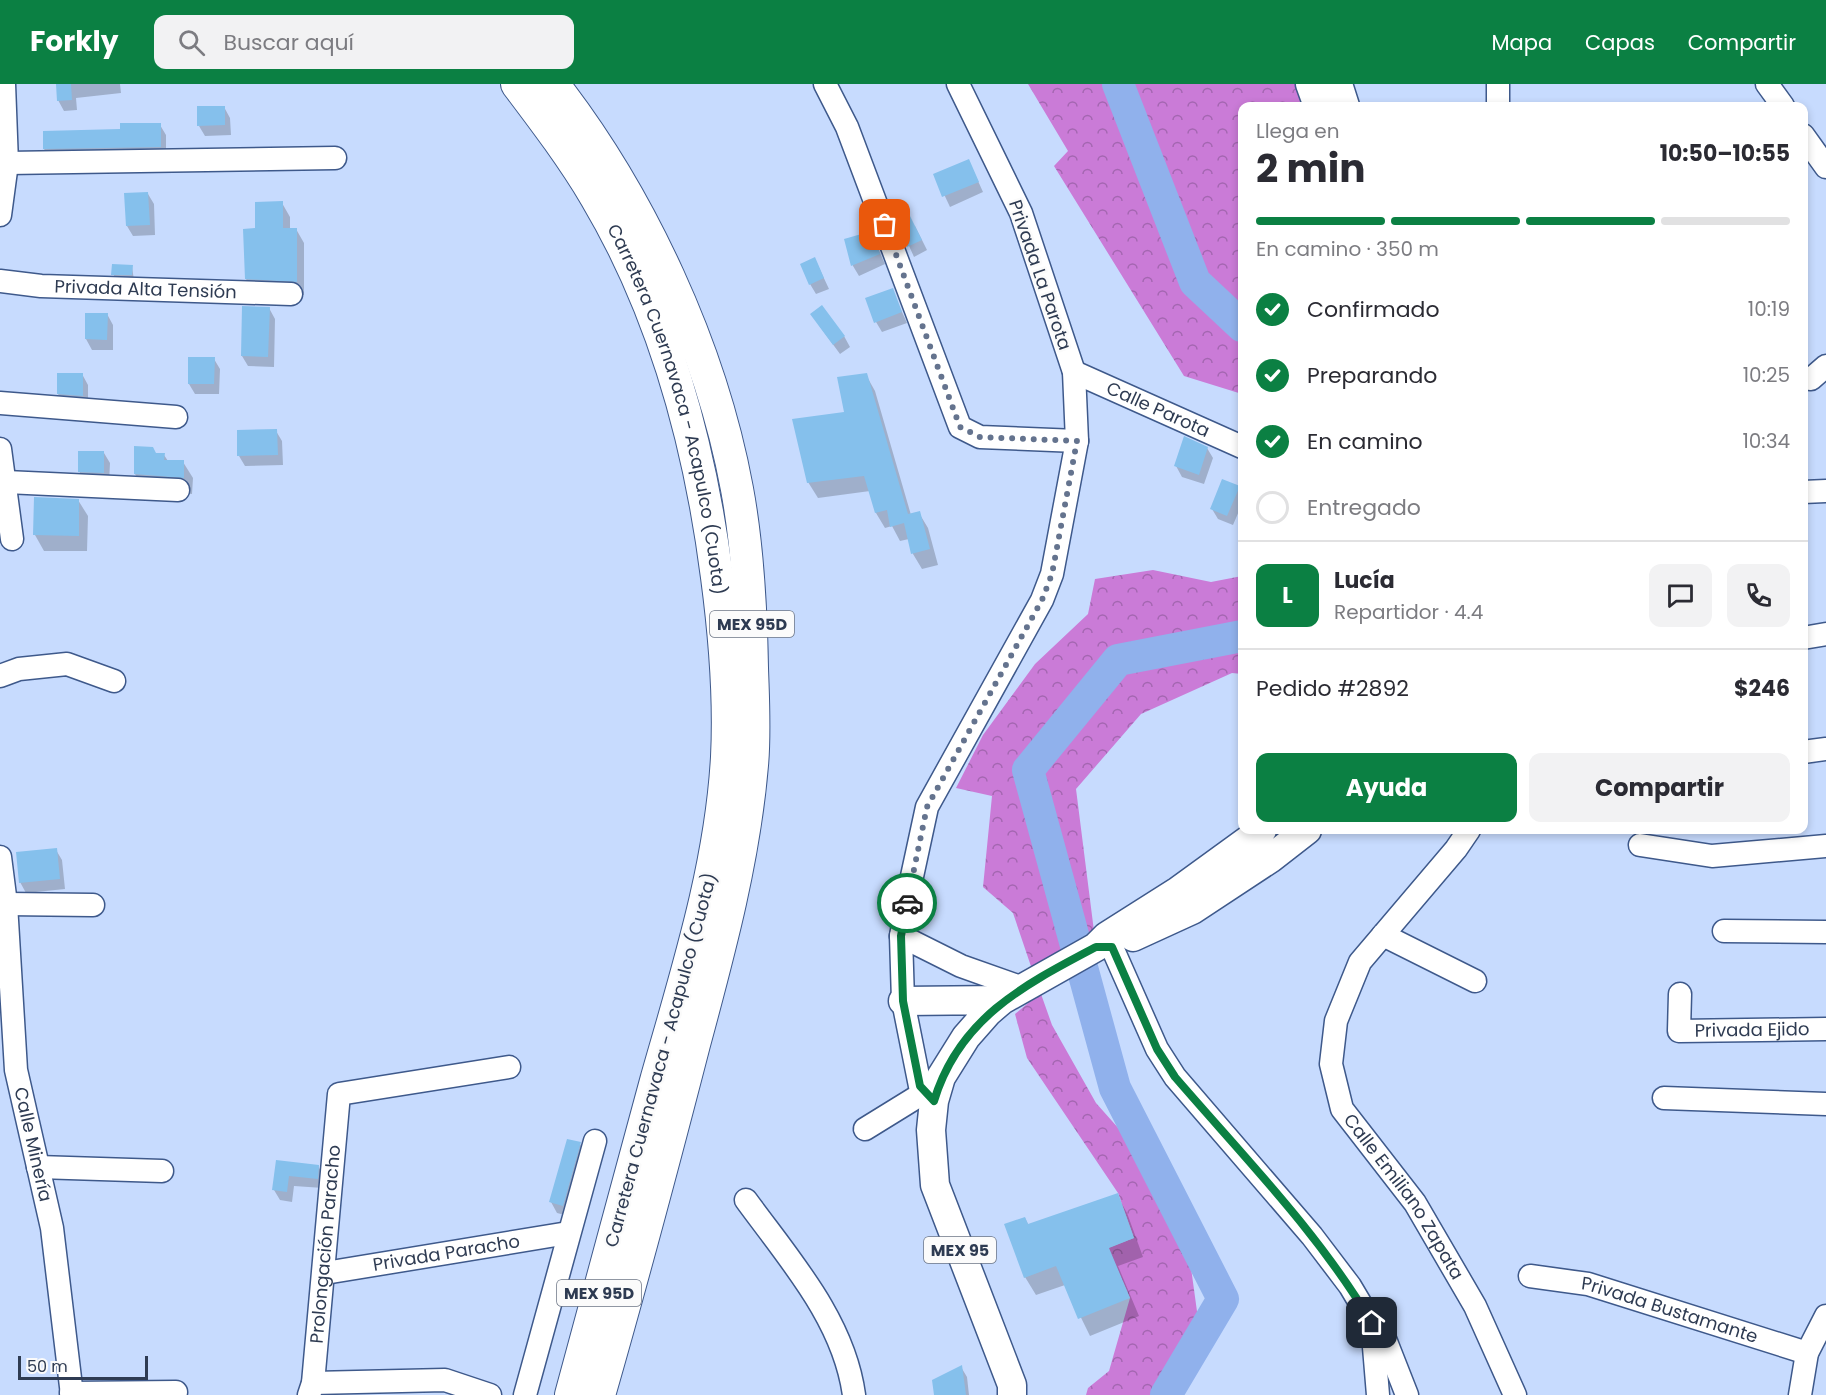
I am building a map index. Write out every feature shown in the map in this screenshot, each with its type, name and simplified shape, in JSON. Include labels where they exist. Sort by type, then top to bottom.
[{"type":"highway","name":"Carretera Cuernavaca - Acapulco (Cuota)","points":[[517,84],[597,199],[663,338],[687,417],[705,495],[722,615],[728,692],[727,759],[715,848],[698,933],[571,1395]]},
{"type":"highway","name":"Carretera Cuernavaca - Acapulco (Cuota)","points":[[553,84],[583,122],[620,184],[657,256],[691,333],[719,412],[737,490],[752,612],[752,763],[740,853],[720,947],[599,1395]]},
{"type":"main road","points":[[1310,84],[1317,102]]},
{"type":"main road","points":[[1338,84],[1344,102]]},
{"type":"main road","name":"MEX 95","points":[[1012,1395],[1012,1385],[935,1185],[930,1097],[966,1037],[1020,990],[1100,946],[1256,834]]},
{"type":"main road","name":"MEX 95","points":[[1100,946],[1192,910],[1302,834]]},
{"type":"main road","points":[[903,1001],[1020,990]]},
{"type":"street","points":[[0,215],[7,163],[4,84]]},
{"type":"street","points":[[825,84],[847,127],[960,427],[980,437],[1077,441]]},
{"type":"street","name":"Privada La Parota","points":[[930,1097],[920,1086],[903,1001],[901,936],[927,807],[1042,600],[1052,574],[1077,441],[1074,372],[1021,213],[958,84]]},
{"type":"street","points":[[1498,84],[1498,102]]},
{"type":"street","points":[[1767,84],[1780,102]]},
{"type":"street","points":[[1808,146],[1826,167]]},
{"type":"street","points":[[7,163],[335,158]]},
{"type":"street","name":"Privada Alta Tensión","points":[[0,281],[41,286],[291,294]]},
{"type":"street","name":"Calle Parota","points":[[1074,372],[1238,445]]},
{"type":"street","points":[[0,403],[176,417]]},
{"type":"street","points":[[0,449],[12,539]]},
{"type":"street","points":[[6,482],[178,490]]},
{"type":"street","points":[[1808,492],[1826,490]]},
{"type":"street","points":[[1808,637],[1826,634]]},
{"type":"street","points":[[0,676],[19,669],[67,664],[114,681]]},
{"type":"street","points":[[1808,751],[1826,749]]},
{"type":"street","name":"Calle Emiliano Zapata","points":[[1453,839],[1383,935],[1360,962],[1336,1021],[1331,1064],[1342,1109],[1415,1203],[1475,1306],[1515,1395]]},
{"type":"street","points":[[1640,845],[1712,856],[1826,846]]},
{"type":"street","name":"Calle Minería","points":[[0,857],[6,904],[16,1070],[52,1227],[72,1394]]},
{"type":"street","points":[[6,904],[93,904]]},
{"type":"street","points":[[1724,932],[1826,932]]},
{"type":"street","points":[[1383,935],[1475,981]]},
{"type":"street","points":[[901,936],[961,966],[1020,990]]},
{"type":"street","points":[[1100,946],[1175,1077],[1312,1236],[1350,1286],[1372,1323],[1385,1339],[1407,1395]]},
{"type":"street","name":"Privada Ejido","points":[[1680,994],[1679,1031],[1826,1029]]},
{"type":"street","name":"Prolongación Paracho","points":[[311,1389],[325,1274],[339,1094],[509,1067]]},
{"type":"street","points":[[865,1129],[930,1097]]},
{"type":"street","points":[[1664,1098],[1826,1104]]},
{"type":"street","points":[[525,1395],[595,1141]]},
{"type":"street","points":[[38,1167],[162,1171]]},
{"type":"street","points":[[746,1200],[814,1296],[838,1336],[854,1395]]},
{"type":"street","name":"Privada Paracho","points":[[325,1274],[568,1233]]},
{"type":"street","name":"Privada Bustamante","points":[[1530,1276],[1588,1284],[1808,1353]]},
{"type":"street","points":[[1800,1395],[1808,1353],[1826,1316]]},
{"type":"street","points":[[1372,1323],[1378,1395]]},
{"type":"street","points":[[311,1389],[445,1380],[490,1395]]},
{"type":"street","points":[[72,1394],[176,1392]]},
{"type":"green space","points":[[1028,84],[1310,84],[1317,102],[1238,102],[1238,393],[1184,376],[1054,166],[1068,151]]},
{"type":"green space","points":[[1153,570],[1211,582],[1238,577],[1238,674],[1232,673],[1141,714],[1076,789],[1096,947],[1041,994],[1052,1025],[1096,1103],[1152,1166],[1188,1246],[1199,1326],[1176,1395],[1086,1395],[1088,1388],[1109,1371],[1130,1298],[1108,1248],[1134,1238],[1118,1193],[1027,1058],[1015,1014],[1040,993],[1013,913],[983,887],[992,796],[956,788],[983,735],[1035,664],[1088,614],[1095,579]]},
{"type":"building","points":[[56,84],[71,84],[72,100],[57,101]]},
{"type":"building","points":[[197,106],[225,106],[225,125],[197,126]]},
{"type":"building","points":[[120,123],[161,123],[161,147],[43,149],[43,131],[120,129]]},
{"type":"building","points":[[969,159],[979,182],[942,197],[933,174]]},
{"type":"building","points":[[148,192],[150,225],[126,226],[124,193]]},
{"type":"building","points":[[283,201],[283,228],[297,228],[297,282],[245,279],[243,229],[255,228],[255,202]]},
{"type":"building","points":[[909,214],[922,240],[907,247],[896,220]]},
{"type":"building","points":[[872,231],[880,254],[851,266],[844,239]]},
{"type":"building","points":[[815,257],[824,278],[809,285],[800,264]]},
{"type":"building","points":[[112,264],[133,265],[132,275],[111,275]]},
{"type":"building","points":[[893,288],[902,312],[874,323],[865,298]]},
{"type":"building","points":[[822,305],[845,336],[833,345],[810,314]]},
{"type":"building","points":[[242,306],[270,307],[268,357],[241,356]]},
{"type":"building","points":[[85,313],[108,313],[107,340],[85,339]]},
{"type":"building","points":[[188,357],[215,357],[214,384],[188,384]]},
{"type":"building","points":[[57,373],[83,373],[83,396],[57,394]]},
{"type":"building","points":[[867,373],[908,514],[920,511],[930,549],[911,554],[904,523],[890,527],[887,510],[875,513],[864,476],[807,483],[792,419],[844,412],[837,377]]},
{"type":"building","points":[[277,429],[278,455],[237,456],[237,430]]},
{"type":"building","points":[[1184,436],[1208,447],[1199,475],[1174,466]]},
{"type":"building","points":[[134,446],[153,447],[156,453],[165,453],[164,460],[184,460],[184,478],[134,474]]},
{"type":"building","points":[[78,451],[104,451],[104,473],[78,472]]},
{"type":"building","points":[[1222,479],[1238,485],[1238,491],[1227,516],[1210,509]]},
{"type":"building","points":[[34,497],[79,499],[79,536],[33,535]]},
{"type":"building","points":[[57,848],[60,879],[19,883],[16,852]]},
{"type":"building","points":[[567,1139],[581,1142],[563,1206],[549,1202]]},
{"type":"building","points":[[276,1160],[319,1165],[318,1179],[289,1176],[287,1192],[272,1190]]},
{"type":"building","points":[[1118,1193],[1134,1238],[1109,1248],[1130,1298],[1078,1319],[1056,1266],[1024,1278],[1004,1224],[1025,1217],[1028,1224]]},
{"type":"building","points":[[962,1365],[966,1395],[934,1395],[932,1380]]},
{"type":"waterway","points":[[1118,84],[1195,282],[1238,322]]},
{"type":"waterway","points":[[1166,1395],[1223,1299],[1115,1088],[1028,770],[1118,660],[1238,637]]},
{"type":"way so far","points":[[885,225],[960,427],[980,437],[1077,441],[1052,574],[1042,600],[927,807],[907,903]]},
{"type":"route","points":[[907,903],[901,936],[903,1001],[920,1086],[934,1101],[941,1077],[966,1037],[988,1012],[1002,1000],[1096,947],[1112,947],[1157,1049],[1175,1077],[1312,1236],[1350,1286],[1372,1323]]}]
